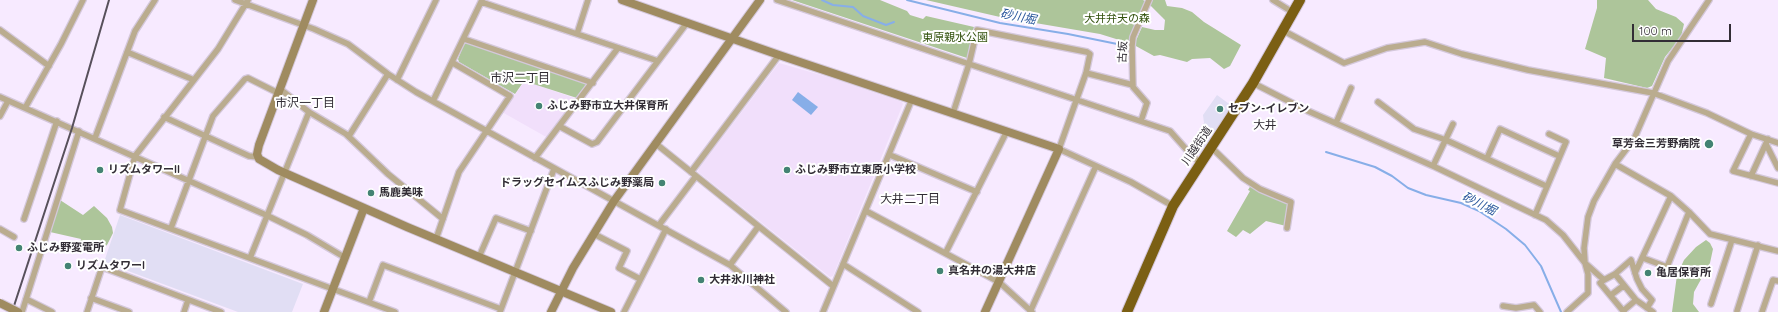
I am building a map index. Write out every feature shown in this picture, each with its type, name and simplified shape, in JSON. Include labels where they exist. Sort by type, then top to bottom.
[{"type":"highway","name":"川越街道","points":[[1127,312],[1173,206],[1200,162],[1212,147],[1253,83],[1284,31],[1300,0]]},
{"type":"street","points":[[25,108],[83,0]]},
{"type":"street","points":[[95,138],[135,31],[155,0]]},
{"type":"street","points":[[235,0],[247,2],[348,44],[388,74],[433,101],[554,169],[730,264],[778,309],[786,312]]},
{"type":"street","points":[[258,157],[259,145],[313,0]]},
{"type":"street","points":[[397,80],[436,0]]},
{"type":"street","points":[[577,34],[588,0]]},
{"type":"street","points":[[622,0],[686,24],[1059,149],[1131,182],[1173,206]]},
{"type":"street","points":[[551,312],[560,292],[614,201],[760,0]]},
{"type":"street","points":[[777,0],[1170,131],[1193,157],[1200,162]]},
{"type":"street","name":"古坂","points":[[1133,85],[1132,59],[1134,37],[1148,0]]},
{"type":"street","points":[[1273,0],[1294,13]]},
{"type":"street","points":[[1567,312],[1588,293],[1588,274],[1585,263],[1584,248],[1588,217],[1594,201],[1615,164],[1634,139],[1668,61],[1709,0]]},
{"type":"street","points":[[433,101],[453,63],[482,1],[658,62]]},
{"type":"street","points":[[247,2],[218,49],[135,156],[120,210],[395,312]]},
{"type":"street","points":[[559,126],[595,144],[686,24]]},
{"type":"street","points":[[0,30],[48,66]]},
{"type":"street","points":[[953,113],[970,64],[977,30],[1087,52],[1090,54],[1086,73],[1077,101],[1059,149],[986,312]]},
{"type":"street","points":[[1284,31],[1344,63],[1387,48],[1425,42],[1462,54],[1521,68],[1653,93],[1708,113],[1767,142],[1778,143]]},
{"type":"street","points":[[464,40],[593,83]]},
{"type":"street","points":[[535,158],[618,48]]},
{"type":"street","points":[[127,52],[194,80]]},
{"type":"street","points":[[659,225],[693,174],[779,55]]},
{"type":"street","points":[[436,239],[458,172],[510,96],[453,63]]},
{"type":"street","points":[[1086,73],[1133,85],[1147,103],[1141,121]]},
{"type":"street","points":[[349,136],[388,74]]},
{"type":"street","points":[[171,228],[213,116],[245,79],[248,78],[279,91],[309,112],[349,136],[388,174],[443,219]]},
{"type":"street","points":[[1253,83],[1546,220],[1563,235],[1585,263],[1604,280]]},
{"type":"street","points":[[1336,123],[1351,88]]},
{"type":"street","points":[[0,97],[266,215],[307,235],[344,258]]},
{"type":"street","points":[[823,312],[890,155],[912,99]]},
{"type":"street","points":[[0,116],[8,101]]},
{"type":"street","points":[[1378,102],[1414,129],[1446,140],[1546,186]]},
{"type":"street","points":[[250,258],[266,215],[309,112]]},
{"type":"street","points":[[164,117],[249,156],[258,157],[262,161],[284,172],[364,208],[560,292],[611,312]]},
{"type":"street","points":[[24,219],[57,122]]},
{"type":"street","points":[[1433,166],[1453,124]]},
{"type":"street","points":[[1487,158],[1500,129],[1559,156]]},
{"type":"street","points":[[22,312],[79,131]]},
{"type":"street","points":[[946,252],[1007,131]]},
{"type":"street","points":[[1536,215],[1546,186],[1566,142],[1549,134]]},
{"type":"street","points":[[1751,134],[1733,171],[1778,183]]},
{"type":"street","points":[[1767,142],[1778,168]]},
{"type":"street","points":[[1751,176],[1767,142]]},
{"type":"street","points":[[655,143],[833,286]]},
{"type":"street","points":[[1212,147],[1243,178],[1260,189],[1291,202],[1287,228]]},
{"type":"street","points":[[890,155],[977,192]]},
{"type":"street","points":[[1615,164],[1671,196],[1710,234],[1778,251]]},
{"type":"street","points":[[866,211],[946,252],[999,282],[1031,311],[1096,166]]},
{"type":"street","points":[[369,302],[383,265],[501,311],[554,169]]},
{"type":"street","points":[[1635,273],[1671,196]]},
{"type":"street","points":[[324,312],[364,208]]},
{"type":"street","points":[[1643,258],[1667,267],[1689,212]]},
{"type":"street","points":[[479,257],[496,218],[531,231]]},
{"type":"street","points":[[730,264],[758,227]]},
{"type":"street","points":[[0,229],[14,238]]},
{"type":"street","points":[[624,312],[666,230]]},
{"type":"street","points":[[594,234],[627,251],[619,268],[640,279]]},
{"type":"street","points":[[1711,304],[1732,240]]},
{"type":"street","points":[[1737,311],[1758,245]]},
{"type":"street","points":[[1636,300],[1623,311],[1600,283],[1615,274],[1631,260],[1642,289],[1652,300],[1651,311]]},
{"type":"street","points":[[843,264],[918,312]]},
{"type":"street","points":[[87,312],[102,267],[221,312]]},
{"type":"street","points":[[1615,274],[1623,286],[1636,300],[1651,311]]},
{"type":"street","points":[[1762,312],[1773,280],[1778,281]]},
{"type":"street","points":[[1611,295],[1623,286]]},
{"type":"street","points":[[91,298],[129,312]]},
{"type":"street","points":[[26,299],[52,312]]},
{"type":"street","points":[[184,312],[188,300]]},
{"type":"street","points":[[0,303],[18,312]]},
{"type":"street","points":[[1503,306],[1516,308],[1534,306],[1540,312]]},
{"type":"shaded area","name":"ふじみ野市立東原小学校","points":[[779,63],[835,79],[902,102],[903,104],[833,276],[830,277],[698,172],[699,168]]},
{"type":"shaded area","name":"ふじみ野市立大井保育所","points":[[525,81],[577,99],[548,138],[502,112]]},
{"type":"shaded area","points":[[1217,95],[1232,106],[1200,153],[1193,154],[1190,151],[1192,140],[1204,123],[1203,115]]},
{"type":"shaded area","points":[[120,215],[303,284],[292,312],[238,312],[104,262]]},
{"type":"green space","name":"東原親水公園","points":[[792,0],[880,0],[907,11],[910,15],[923,19],[926,16],[974,27],[967,58]]},
{"type":"green space","name":"大井弁天の森","points":[[926,0],[1143,0],[1146,2],[1129,43],[1100,34],[1000,17]]},
{"type":"green space","points":[[1151,0],[1165,0],[1167,6],[1182,8],[1192,12],[1204,22],[1241,45],[1230,66],[1224,69],[1210,58],[1192,59],[1187,62],[1160,55],[1154,56],[1134,45],[1142,27],[1155,30],[1164,30],[1165,20],[1150,5]]},
{"type":"green space","points":[[1597,0],[1648,0],[1656,9],[1676,17],[1684,24],[1681,37],[1665,57],[1652,86],[1647,88],[1604,78],[1606,58],[1585,49],[1597,8]]},
{"type":"green space","points":[[467,43],[585,82],[587,85],[577,98],[524,81],[515,94],[459,62],[458,59],[464,44]]},
{"type":"green space","points":[[1251,185],[1288,202],[1290,205],[1286,226],[1266,221],[1250,234],[1243,230],[1236,237],[1227,231],[1250,191],[1248,190]]},
{"type":"green space","points":[[60,200],[83,215],[94,206],[107,218],[112,227],[113,233],[107,245],[96,252],[86,252],[78,249],[81,239],[50,232]]},
{"type":"green space","points":[[1706,240],[1710,243],[1713,249],[1710,263],[1694,292],[1693,304],[1699,312],[1672,312],[1677,275],[1684,260],[1696,247]]},
{"type":"water","points":[[798,92],[818,107],[811,115],[792,100]]},
{"type":"waterway","points":[[822,0],[833,5],[853,7],[863,16],[886,25],[894,22]]},
{"type":"waterway","name":"砂川堀","points":[[907,0],[1000,23],[1068,34],[1127,46]]},
{"type":"waterway","name":"砂川堀","points":[[1326,152],[1375,167],[1392,176],[1408,188],[1426,195],[1461,203],[1479,211],[1506,229],[1525,245],[1541,266],[1561,312]]},
{"type":"railway","points":[[12,312],[72,128],[109,0]]},
{"type":"place","name":"ふじみ野市立大井保育所","points":[[539,106]]},
{"type":"place","name":"セブン-イレブン","points":[[1220,109]]},
{"type":"place","name":"草芳会三芳野病院","points":[[1709,144]]},
{"type":"place","name":"リズムタワーII","points":[[100,170]]},
{"type":"place","name":"ふじみ野市立東原小学校","points":[[787,170]]},
{"type":"place","name":"ドラッグセイムスふじみ野薬局","points":[[662,183]]},
{"type":"place","name":"馬鹿美味","points":[[371,193]]},
{"type":"place","name":"ふじみ野変電所","points":[[19,248]]},
{"type":"place","name":"リズムタワーI","points":[[68,266]]},
{"type":"place","name":"真名井の湯大井店","points":[[940,271]]},
{"type":"place","name":"亀居保育所","points":[[1648,273]]},
{"type":"place","name":"大井氷川神社","points":[[701,280]]},
{"type":"district","name":"市沢二丁目","points":[[520,78]]},
{"type":"district","name":"市沢一丁目","points":[[305,103]]},
{"type":"district","name":"大井","points":[[1265,125]]},
{"type":"district","name":"大井二丁目","points":[[910,199]]}]
